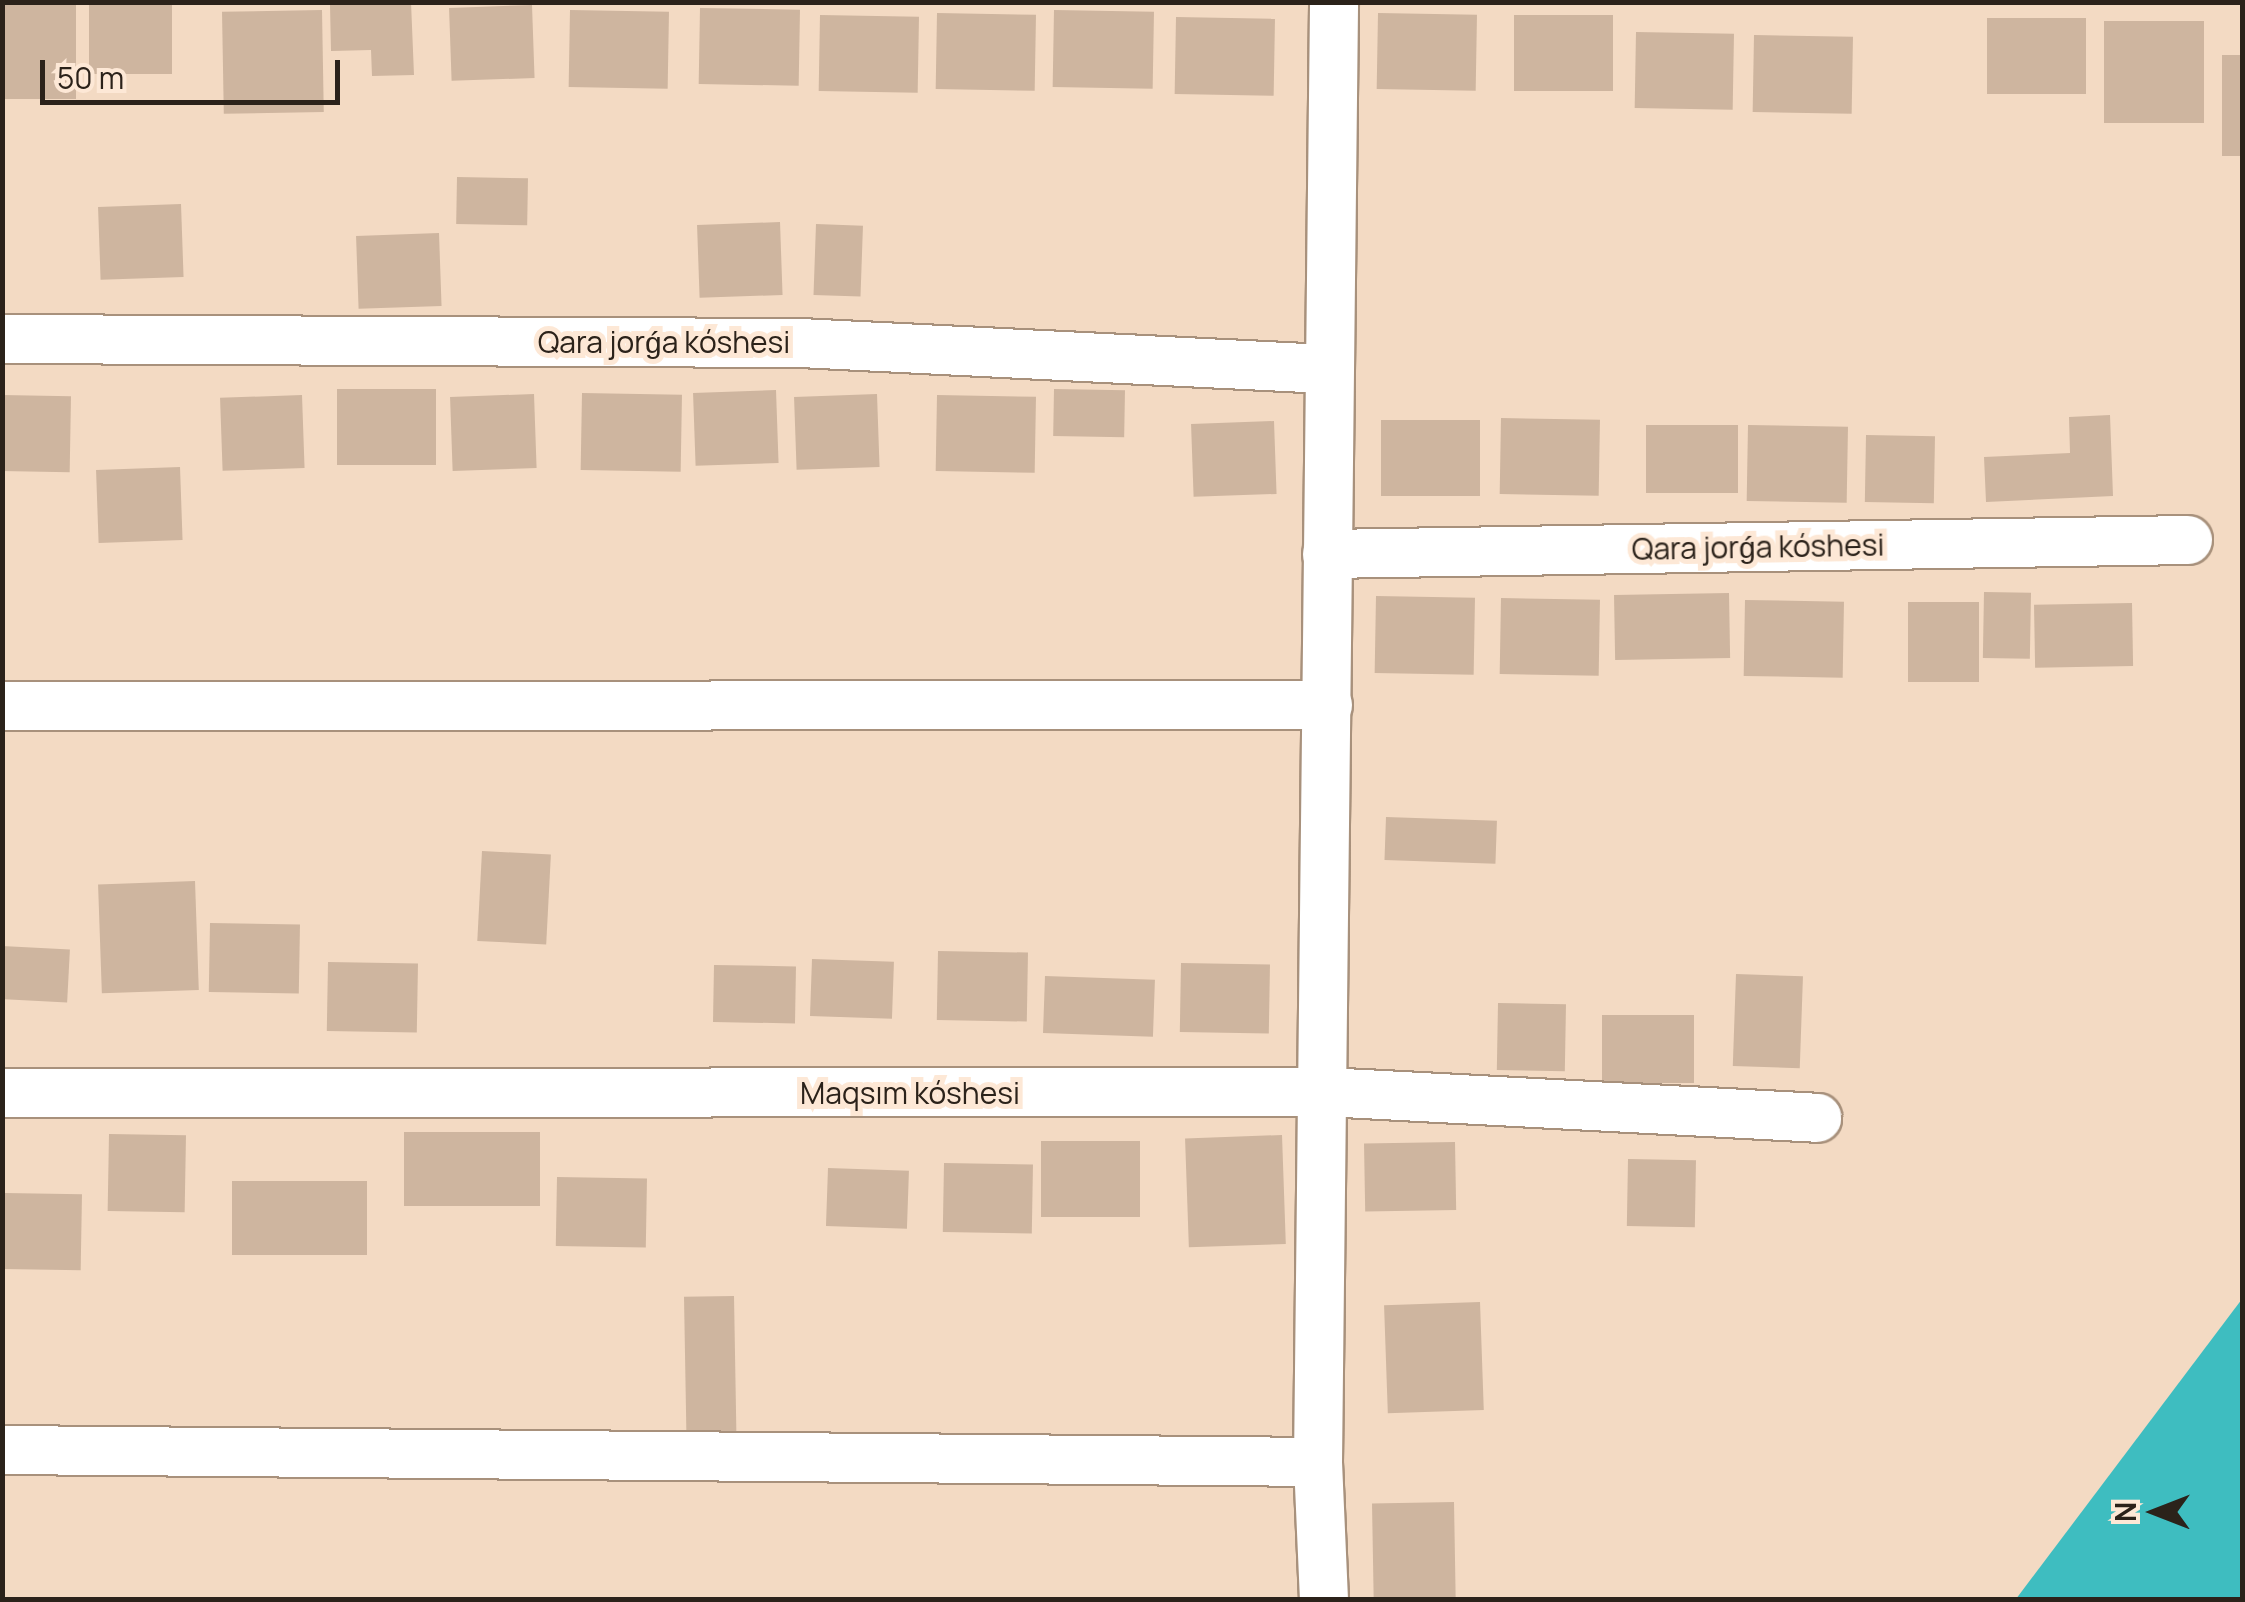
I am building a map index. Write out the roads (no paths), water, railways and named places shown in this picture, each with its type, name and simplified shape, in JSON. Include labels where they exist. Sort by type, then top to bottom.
[{"type":"street","points":[[1324,1600],[1318,1462],[1328,705],[1326,368],[1334,2]]},
{"type":"street","name":"Qara jorǵa kóshesi","points":[[2,339],[800,343],[1326,368]]},
{"type":"street","name":"Qara jorǵa kóshesi","points":[[1327,554],[2188,540]]},
{"type":"street","points":[[2,706],[1328,705]]},
{"type":"street","name":"Maqsım kóshesi","points":[[2,1093],[1325,1092],[1817,1118]]},
{"type":"street","points":[[2,1450],[1318,1462]]},
{"type":"water","points":[[2242,1299],[2242,1599],[2016,1599]]}]
